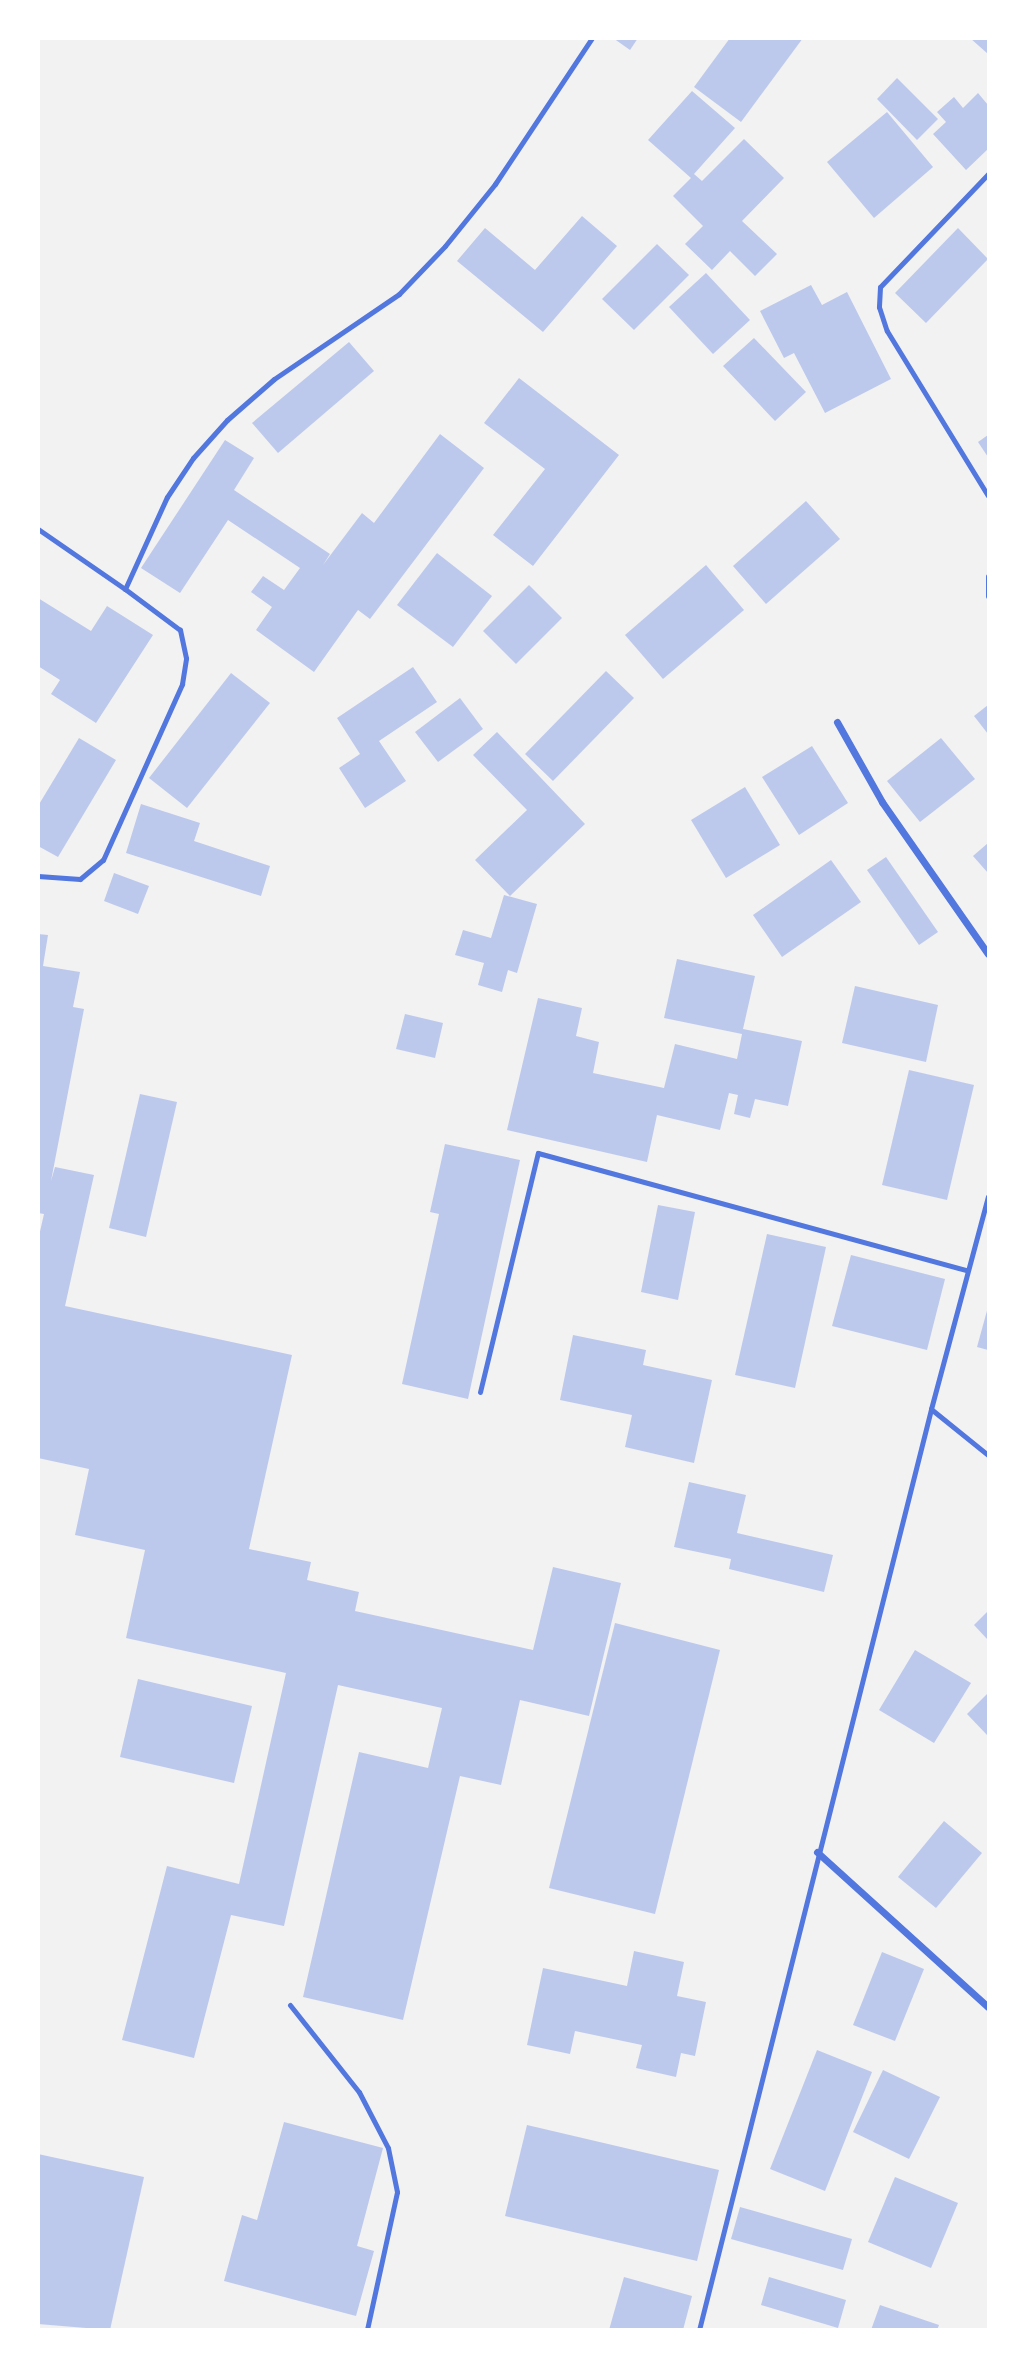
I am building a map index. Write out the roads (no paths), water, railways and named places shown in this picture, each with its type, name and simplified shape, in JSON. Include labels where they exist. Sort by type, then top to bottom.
[{"type":"street","points":[[837,722],[882,802],[989,954]]},
{"type":"street","points":[[817,1852],[989,2007]]},
{"type":"lane","points":[[125,589],[167,496],[193,458],[274,379],[399,294],[495,184],[592,38]]},
{"type":"lane","points":[[989,174],[880,287],[879,307],[887,331],[989,496]]},
{"type":"lane","points":[[38,528],[180,630],[186,658],[182,684],[103,860],[80,878],[38,876]]},
{"type":"lane","points":[[989,576],[989,596]]},
{"type":"lane","points":[[480,1392],[538,1153],[967,1270]]},
{"type":"lane","points":[[699,2329],[817,1852],[967,1270],[989,1197]]},
{"type":"lane","points":[[931,1409],[989,1455]]},
{"type":"lane","points":[[290,2005],[359,2092],[388,2148],[397,2192],[367,2329]]}]
